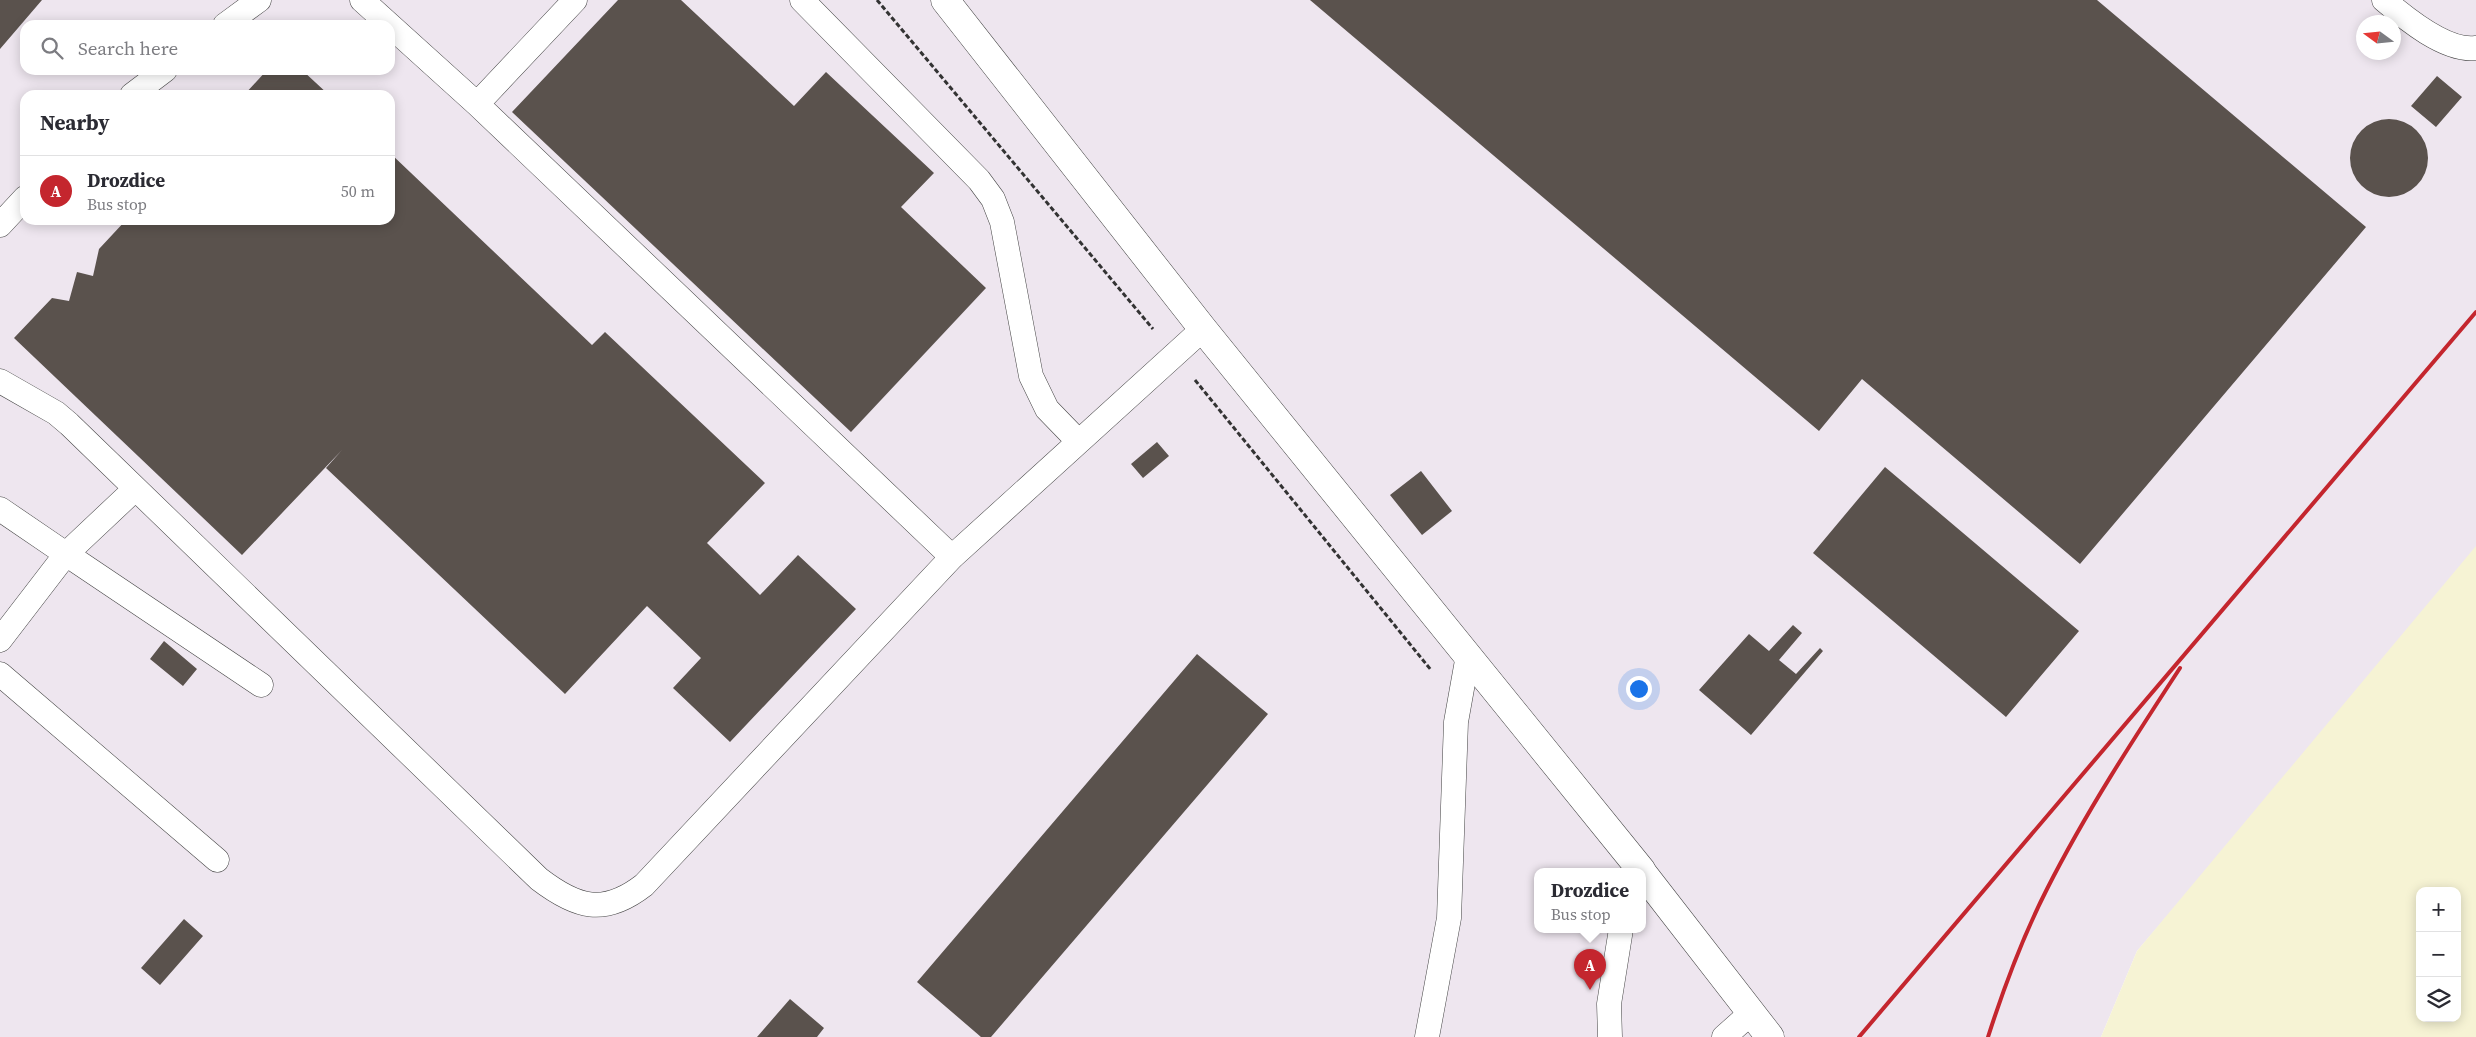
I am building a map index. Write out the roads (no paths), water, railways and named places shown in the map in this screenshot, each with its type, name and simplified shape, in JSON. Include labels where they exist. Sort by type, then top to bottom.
[{"type":"street","points":[[945,0],[1204,329],[1468,655],[1637,868]]},
{"type":"street","points":[[1646,879],[1770,1037]]},
{"type":"lane","points":[[232,20],[259,0]]},
{"type":"lane","points":[[362,0],[384,20]]},
{"type":"lane","points":[[477,104],[575,0]]},
{"type":"lane","points":[[802,0],[979,180],[993,199],[1002,222],[1031,376],[1047,409],[1078,441]]},
{"type":"lane","points":[[2384,0],[2401,14],[2439,38],[2456,45],[2476,48]]},
{"type":"lane","points":[[395,30],[477,104],[952,556]]},
{"type":"lane","points":[[139,90],[158,75]]},
{"type":"lane","points":[[0,224],[20,203]]},
{"type":"lane","points":[[0,381],[56,413],[539,879],[559,894],[593,905],[612,904],[626,898],[644,885],[952,556],[1204,329]]},
{"type":"lane","points":[[0,640],[66,554],[135,489]]},
{"type":"lane","points":[[0,509],[261,685]]},
{"type":"lane","points":[[1427,1037],[1449,918],[1456,722],[1468,655]]},
{"type":"lane","points":[[0,674],[217,860]]},
{"type":"lane","points":[[1610,1037],[1610,1004],[1620,933]]},
{"type":"lane","points":[[1724,1037],[1751,1013]]},
{"type":"railway","points":[[1859,1037],[2476,312]]},
{"type":"railway","points":[[1988,1037],[2030,925],[2062,860],[2094,804],[2180,668]]},
{"type":"place","name":"Drozdice","points":[[1590,990]]}]
